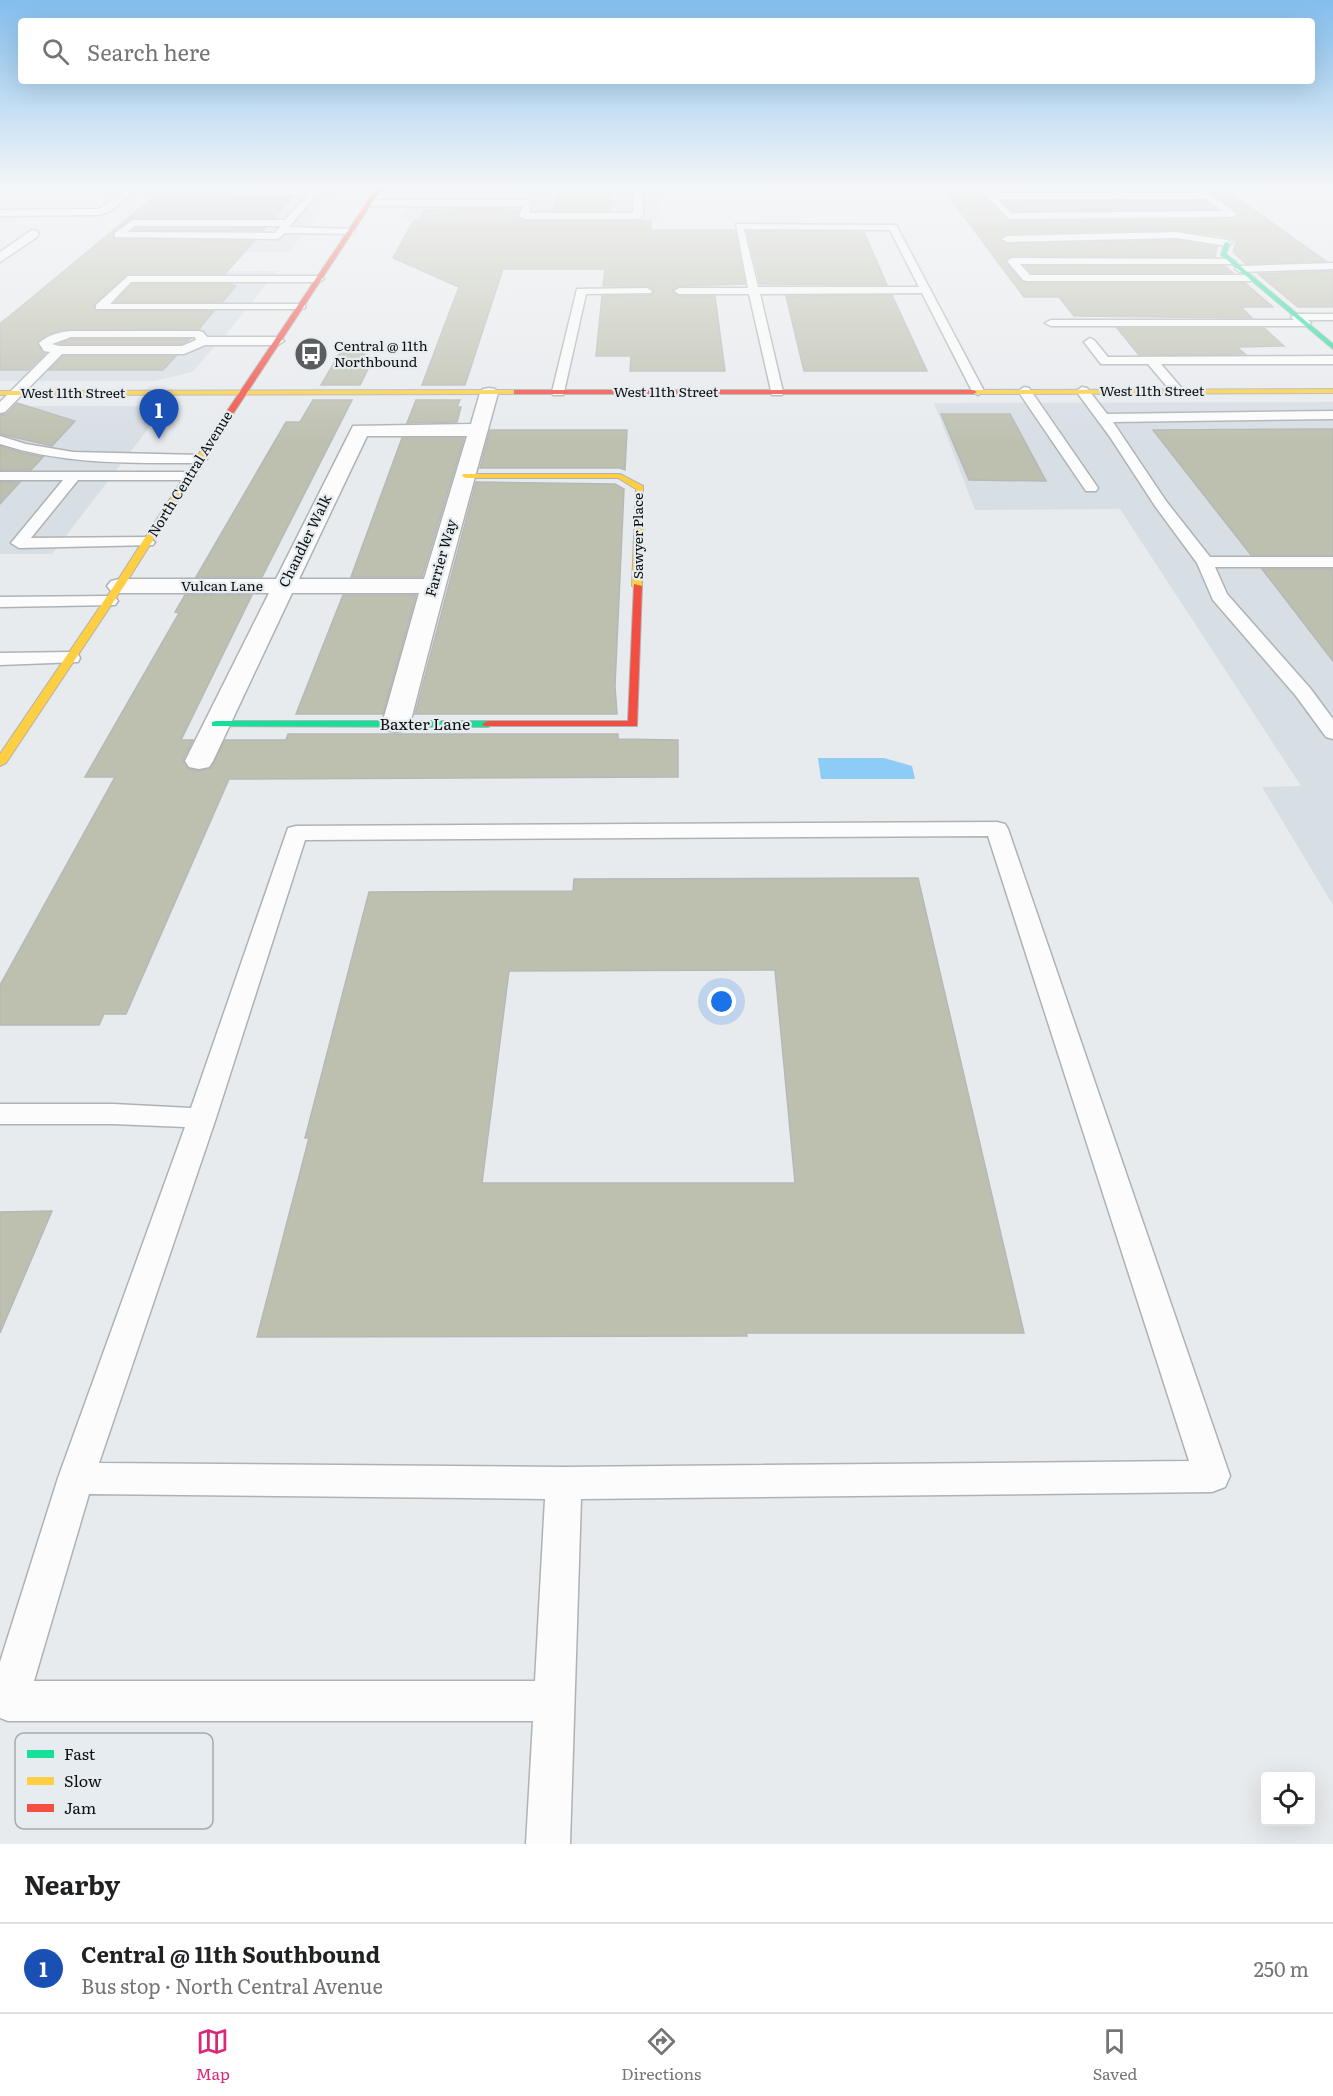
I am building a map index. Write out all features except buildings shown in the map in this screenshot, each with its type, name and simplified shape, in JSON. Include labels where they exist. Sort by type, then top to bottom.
[{"type":"street","name":"North Central Avenue","points":[[0,763],[114,594],[243,392],[324,272]]},
{"type":"street","points":[[1243,272],[1333,346]]},
{"type":"street","name":"West 11th Street","points":[[0,393],[1326,391]]},
{"type":"street","name":"Farrier Way","points":[[396,724],[489,393]]},
{"type":"street","name":"Chandler Walk","points":[[198,761],[360,429],[480,430]]},
{"type":"street","name":"Sawyer Place","points":[[466,476],[620,476],[640,488],[633,724]]},
{"type":"street","name":"Vulcan Lane","points":[[114,594],[283,587],[433,586]]},
{"type":"street","name":"Baxter Lane","points":[[216,724],[633,724]]},
{"type":"lane","points":[[750,272],[777,392]]},
{"type":"lane","points":[[917,272],[978,391]]},
{"type":"lane","points":[[1022,272],[1027,278],[1186,272]]},
{"type":"lane","points":[[301,306],[100,307],[128,279],[319,279]]},
{"type":"lane","points":[[228,306],[202,303],[156,303],[175,284],[214,284],[250,279]]},
{"type":"lane","points":[[679,291],[926,290]]},
{"type":"lane","points":[[558,392],[581,291],[647,291]]},
{"type":"lane","points":[[1051,323],[1301,320],[1333,317]]},
{"type":"lane","points":[[0,409],[59,350],[48,348],[45,343],[59,336],[71,334],[199,334],[203,341],[278,341]]},
{"type":"lane","points":[[1090,342],[1105,360],[1333,360]]},
{"type":"lane","points":[[1151,360],[1179,392]]},
{"type":"lane","points":[[1024,391],[1091,488]]},
{"type":"lane","points":[[1082,391],[1205,562],[1219,596],[1303,692],[1333,733]]},
{"type":"lane","points":[[1326,391],[1333,402]]},
{"type":"lane","points":[[1102,418],[1333,415]]},
{"type":"lane","points":[[0,440],[16,446],[87,457],[200,459]]},
{"type":"lane","points":[[0,476],[189,476]]},
{"type":"lane","points":[[19,543],[74,476]]},
{"type":"lane","points":[[0,545],[147,542]]},
{"type":"lane","points":[[1205,562],[1333,562]]},
{"type":"lane","points":[[0,602],[114,594]]},
{"type":"lane","points":[[0,659],[70,658]]},
{"type":"lane","points":[[76,1478],[564,1483],[1212,1476],[997,830],[296,833],[202,1118],[76,1478],[8,1701],[555,1701]]},
{"type":"lane","points":[[0,1114],[113,1114],[202,1118]]},
{"type":"lane","points":[[548,1844],[564,1483]]},
{"type":"shaded area","points":[[106,272],[276,272],[192,372],[154,381],[0,381],[0,321],[4,318],[54,317]]},
{"type":"shaded area","points":[[1333,402],[1333,905],[1262,787],[1301,786],[1120,509],[975,510],[934,403]]},
{"type":"shaded area","points":[[0,406],[142,406],[161,412],[52,554],[0,554]]},
{"type":"water","points":[[818,758],[884,758],[912,766],[915,779],[821,779]]},
{"type":"traffic: fast","points":[[1244,272],[1333,347]]},
{"type":"traffic: fast","points":[[216,724],[488,724]]},
{"type":"traffic: slow","points":[[973,392],[1333,391]]},
{"type":"traffic: slow","points":[[0,393],[517,392]]},
{"type":"traffic: slow","points":[[0,763],[119,586],[221,426]]},
{"type":"traffic: slow","points":[[466,476],[620,476],[640,488],[637,586]]},
{"type":"traffic: jam","points":[[221,426],[324,272]]},
{"type":"traffic: jam","points":[[517,392],[973,392]]},
{"type":"traffic: jam","points":[[488,724],[633,724],[637,586]]},
{"type":"place","name":"Central @ 11th Northbound","points":[[311,354]]},
{"type":"place","name":"Central @ 11th Southbound","points":[[159,439]]}]
